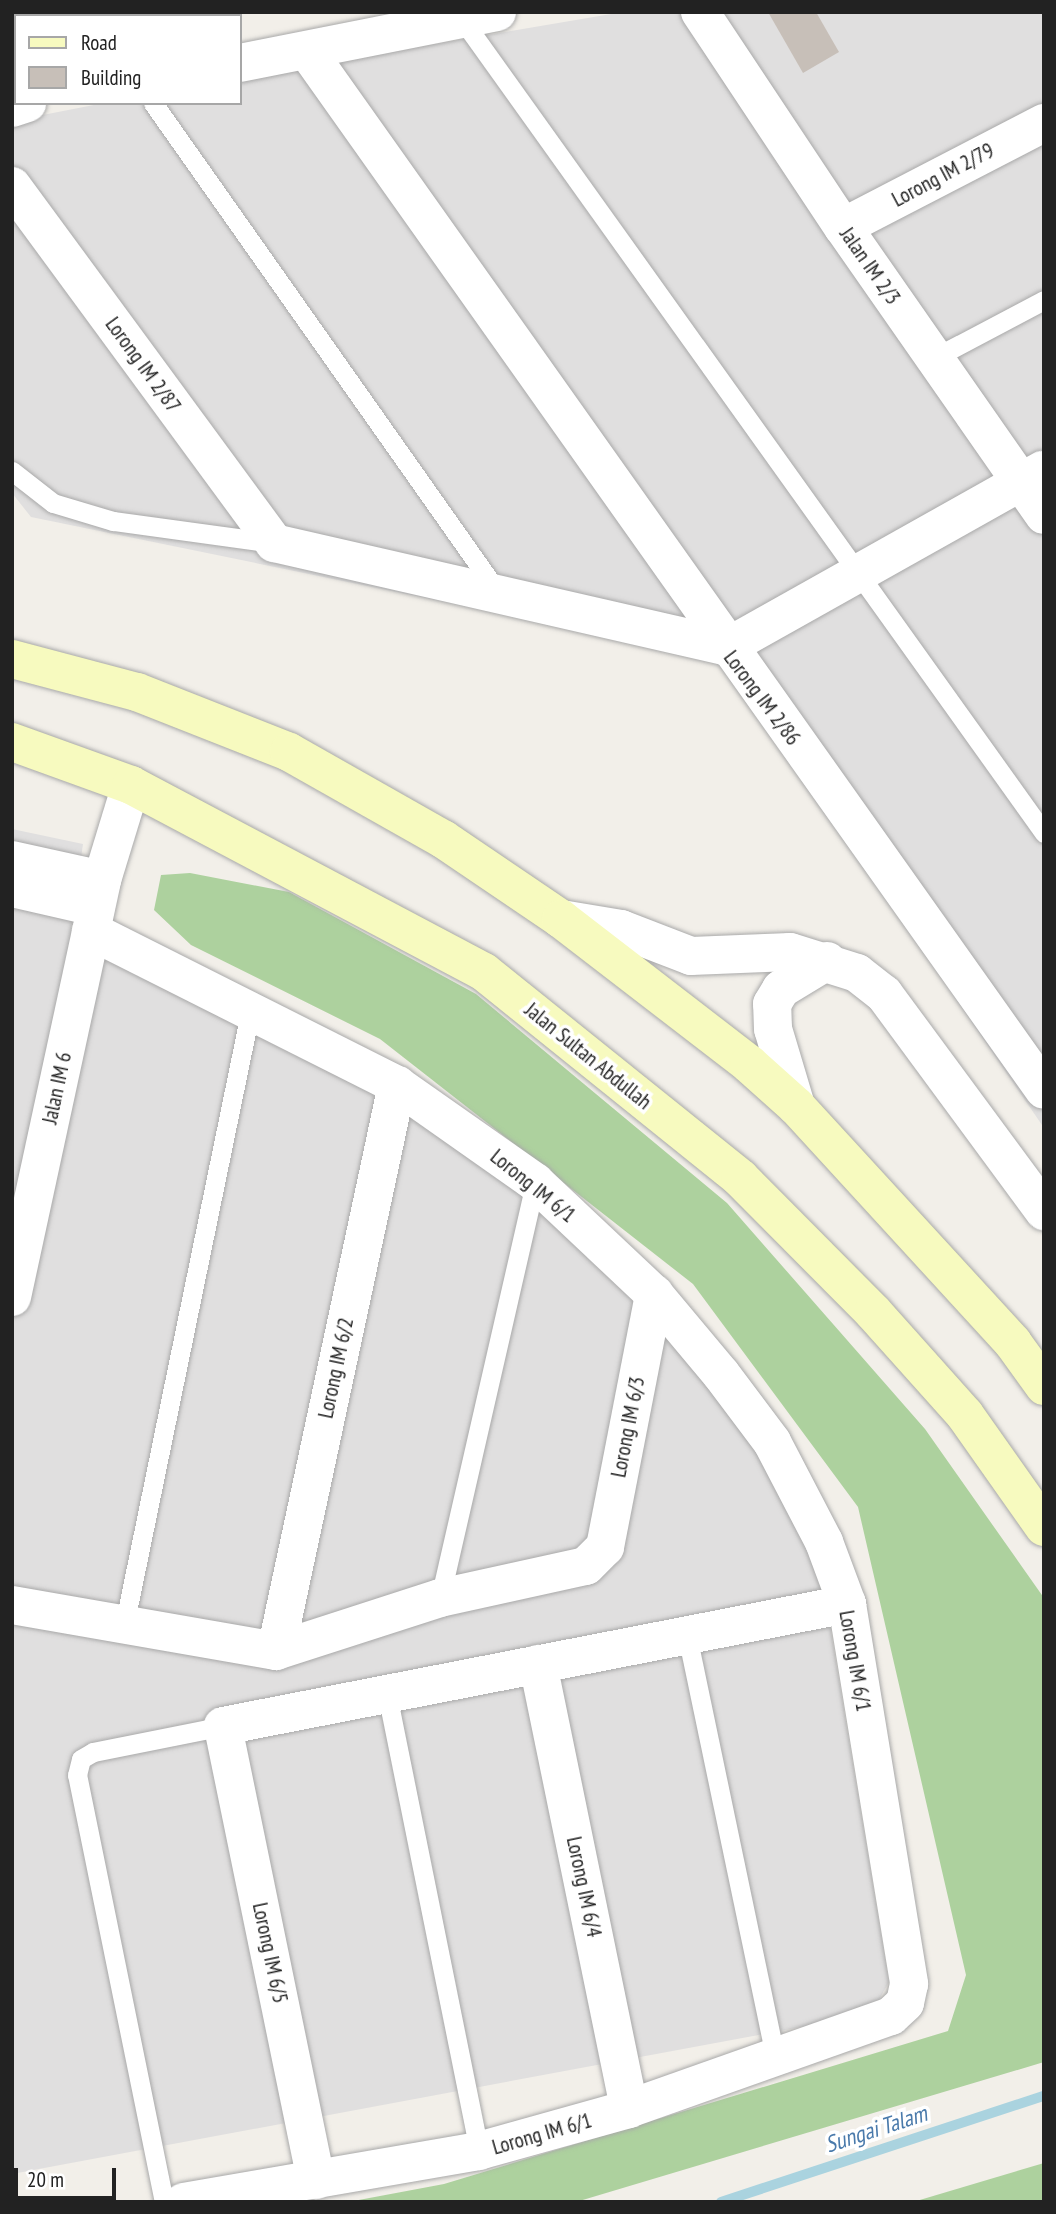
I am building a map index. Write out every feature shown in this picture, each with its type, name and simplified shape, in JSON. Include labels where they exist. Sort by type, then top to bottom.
[{"type":"main road","points":[[12,641],[289,752],[443,839],[561,919],[749,1063],[796,1106],[1013,1343],[1044,1386]]},
{"type":"main road","points":[[12,659],[136,692]]},
{"type":"main road","name":"Jalan Sultan Abdullah","points":[[12,742],[131,785],[484,972],[740,1178],[873,1312],[965,1415],[1044,1527]]},
{"type":"street","name":"Jalan IM 2/3","points":[[700,12],[934,358],[1032,476],[1044,515]]},
{"type":"street","points":[[242,63],[308,52],[479,15]]},
{"type":"street","points":[[308,52],[727,647],[1032,476]]},
{"type":"street","name":"Lorong IM 2/79","points":[[843,227],[1044,122]]},
{"type":"street","name":"Lorong IM 2/87","points":[[12,186],[274,543]]},
{"type":"street","name":"Lorong IM 2/86","points":[[274,543],[727,647],[1044,1090]]},
{"type":"street","name":"Jalan IM 6","points":[[13,1290],[96,906],[131,785]]},
{"type":"street","name":"Lorong IM 6/1","points":[[12,860],[96,906],[251,1008],[397,1085],[535,1182],[654,1294],[772,1443],[824,1542],[847,1604],[909,1984],[905,2003],[891,2016],[629,2109],[480,2151],[183,2202]]},
{"type":"street","name":"Lorong IM 6/1","points":[[12,888],[96,906]]},
{"type":"street","points":[[561,919],[621,929],[691,956],[790,952],[827,961],[857,973],[884,994],[1044,1211]]},
{"type":"street","points":[[796,1106],[773,1029],[772,1004],[781,989],[827,961]]},
{"type":"street","name":"Lorong IM 6/2","points":[[276,1651],[397,1085]]},
{"type":"street","name":"Lorong IM 6/3","points":[[440,1598],[586,1566],[597,1558],[605,1547],[654,1294]]},
{"type":"street","points":[[12,1605],[276,1651],[440,1598]]},
{"type":"street","points":[[223,1726],[847,1604]]},
{"type":"street","name":"Lorong IM 6/4","points":[[538,1664],[629,2109]]},
{"type":"street","name":"Lorong IM 6/5","points":[[223,1726],[316,2180]]},
{"type":"lane","points":[[479,15],[858,572],[1044,832]]},
{"type":"lane","points":[[154,105],[500,595]]},
{"type":"lane","points":[[934,358],[1044,300]]},
{"type":"lane","points":[[12,471],[54,503],[113,522],[274,543]]},
{"type":"lane","points":[[124,1626],[251,1008]]},
{"type":"lane","points":[[440,1598],[535,1182]]},
{"type":"lane","points":[[687,1634],[775,2058]]},
{"type":"lane","points":[[387,1694],[480,2151]]},
{"type":"lane","points":[[164,2202],[77,1775],[81,1759],[93,1752],[223,1726]]},
{"type":"shaded area","points":[[623,12],[1044,12],[1044,1128],[724,659],[31,517],[12,493],[12,121],[94,105],[242,105],[242,77]]},
{"type":"shaded area","points":[[12,829],[83,844],[71,929],[231,1006],[515,1180],[634,1292],[752,1441],[804,1540],[826,1602],[889,1982],[871,2014],[12,2174]]},
{"type":"green space","points":[[190,873],[289,892],[476,994],[727,1203],[925,1429],[1044,1598],[1044,2062],[576,2202],[348,2202],[444,2184],[948,2031],[966,1975],[858,1507],[693,1284],[380,1039],[191,945],[154,910],[161,875]]},
{"type":"green space","points":[[1044,2163],[1044,2202],[913,2202]]},
{"type":"building","points":[[768,12],[816,12],[839,52],[803,73]]},
{"type":"waterway","name":"Sungai Talam","points":[[721,2202],[1044,2096]]}]
